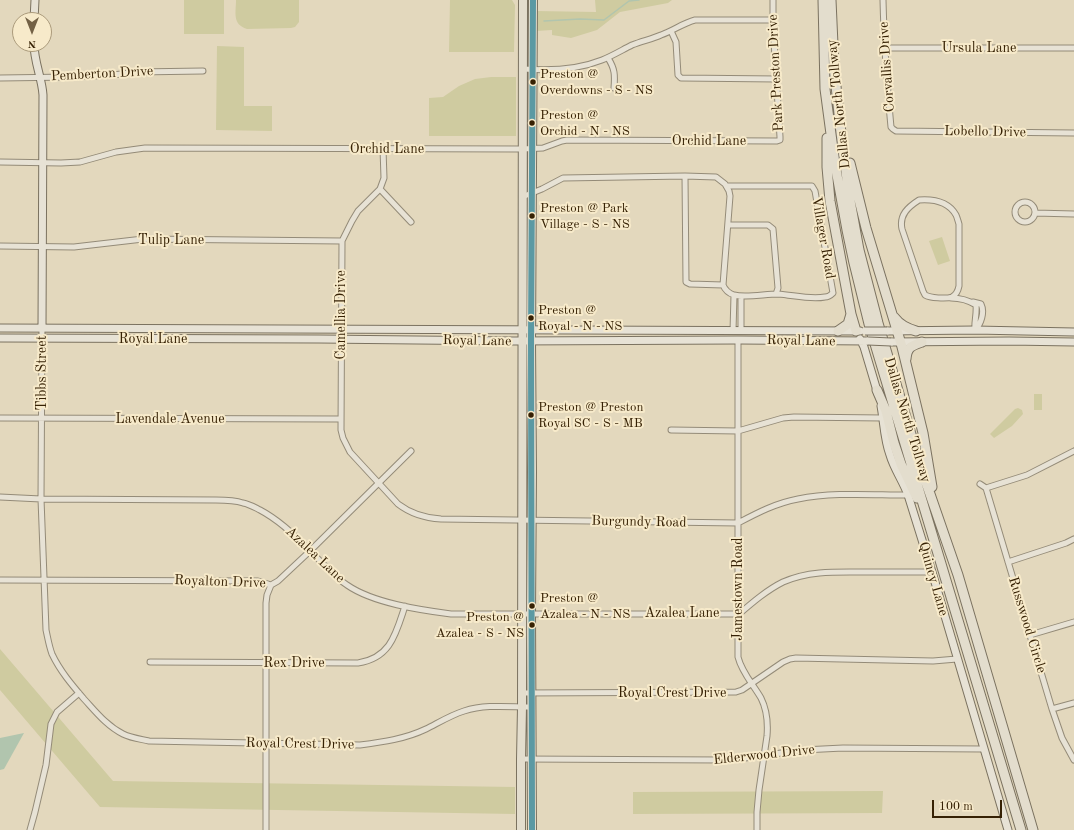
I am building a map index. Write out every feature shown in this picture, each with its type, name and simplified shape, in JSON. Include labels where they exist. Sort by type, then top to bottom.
[{"type":"highway","name":"Dallas North Tollway","points":[[822,0],[826,99],[841,199],[857,276],[869,324],[1021,830]]},
{"type":"highway","name":"Dallas North Tollway","points":[[831,0],[834,67],[841,133],[850,201],[859,250],[878,323],[921,468],[958,575],[1033,830]]},
{"type":"highway","points":[[826,99],[827,167],[830,200],[851,314],[861,331]]},
{"type":"highway","points":[[841,133],[846,144],[866,228],[906,360],[923,433],[936,512]]},
{"type":"highway","points":[[838,331],[848,324],[851,314]]},
{"type":"highway","points":[[893,316],[903,326],[916,331]]},
{"type":"highway","points":[[906,360],[906,352],[909,347],[922,342]]},
{"type":"highway","points":[[877,390],[886,411],[901,464],[926,515]]},
{"type":"main road","points":[[34,12],[35,0]]},
{"type":"main road","points":[[521,830],[523,0]]},
{"type":"main road","points":[[532,0],[532,830]]},
{"type":"main road","name":"Tibbs Street","points":[[35,52],[43,95],[42,328]]},
{"type":"main road","points":[[522,243],[531,243]]},
{"type":"main road","name":"Royal Lane","points":[[0,328],[522,331],[975,330],[1074,332]]},
{"type":"main road","points":[[198,329],[198,339]]},
{"type":"main road","points":[[601,330],[601,341]]},
{"type":"main road","points":[[626,330],[626,340]]},
{"type":"main road","points":[[974,341],[975,330]]},
{"type":"main road","points":[[690,331],[690,340]]},
{"type":"main road","points":[[733,331],[738,340]]},
{"type":"main road","points":[[738,340],[741,331]]},
{"type":"main road","name":"Quincy Lane","points":[[861,331],[865,341],[864,347],[877,390],[883,418],[886,444],[889,454],[908,495],[1008,830]]},
{"type":"main road","points":[[1029,341],[1030,331]]},
{"type":"main road","name":"Royal Lane","points":[[0,338],[1074,342]]},
{"type":"main road","points":[[522,433],[532,432]]},
{"type":"main road","points":[[522,472],[532,472]]},
{"type":"main road","points":[[521,809],[532,809]]},
{"type":"street","name":"Park Preston Drive","points":[[773,0],[780,140],[774,141]]},
{"type":"street","name":"Corvallis Drive","points":[[883,0],[884,48],[891,127],[896,131]]},
{"type":"street","points":[[523,72],[532,70],[572,68],[591,64],[608,58],[625,48],[671,31],[687,22],[695,20],[773,20]]},
{"type":"street","points":[[671,31],[676,42],[678,75],[681,78],[777,79]]},
{"type":"street","name":"Ursula Lane","points":[[884,48],[1074,48]]},
{"type":"street","points":[[608,58],[614,68],[614,88]]},
{"type":"street","name":"Pemberton Drive","points":[[0,78],[92,76],[144,71],[203,71]]},
{"type":"street","name":"Lobello Drive","points":[[896,131],[1074,133]]},
{"type":"street","name":"Orchid Lane","points":[[0,162],[80,162],[116,152],[145,148],[532,149],[543,148],[566,140],[774,141]]},
{"type":"street","points":[[384,149],[384,173],[380,189],[411,222]]},
{"type":"street","points":[[685,176],[686,282],[690,284],[723,284]]},
{"type":"street","points":[[522,197],[542,190],[563,178],[685,176],[716,177],[722,181],[730,191],[723,284],[727,292],[734,295],[733,331]]},
{"type":"street","name":"Villager Road","points":[[727,186],[812,186],[815,191],[833,293],[825,297],[809,298],[776,294],[734,295]]},
{"type":"street","name":"Camellia Drive","points":[[378,482],[350,452],[341,430],[341,330],[342,241],[358,211],[380,189]]},
{"type":"street","points":[[950,298],[958,291],[959,286],[959,224],[956,215],[943,202],[919,200],[905,211],[901,223],[923,291],[925,295],[932,297],[950,298],[958,298],[981,304],[983,309],[979,326],[975,330]]},
{"type":"street","points":[[1024,201],[1031,203],[1035,213],[1034,218],[1026,222],[1019,221],[1014,214],[1015,208],[1019,203],[1024,201]]},
{"type":"street","points":[[1035,213],[1074,214]]},
{"type":"street","points":[[728,225],[768,225],[773,229],[778,288],[776,294]]},
{"type":"street","name":"Tulip Lane","points":[[0,246],[87,246],[143,239],[342,241]]},
{"type":"street","points":[[741,296],[741,331]]},
{"type":"street","name":"Tibbs Street","points":[[42,328],[41,499],[46,630],[49,646],[53,656],[64,675],[79,693]]},
{"type":"street","name":"Jamestown Road","points":[[738,340],[738,657],[740,664],[762,699],[767,716],[768,736],[758,801],[757,830]]},
{"type":"street","points":[[671,430],[738,431],[783,418],[794,417],[883,418]]},
{"type":"street","name":"Lavendale Avenue","points":[[0,418],[341,419]]},
{"type":"street","name":"Royalton Drive","points":[[0,580],[258,581],[271,585],[278,581],[310,551],[411,451]]},
{"type":"street","points":[[980,484],[986,488],[1027,474],[1074,451]]},
{"type":"street","name":"Burgundy Road","points":[[378,482],[398,504],[407,511],[422,517],[441,519],[738,523],[762,510],[798,499],[830,495],[908,495]]},
{"type":"street","name":"Russwood Circle","points":[[986,488],[1052,710],[1062,738],[1074,760]]},
{"type":"street","name":"Azalea Lane","points":[[0,497],[41,499],[216,500],[245,503],[273,518],[348,586],[362,594],[405,606],[451,614],[739,614],[767,591],[795,577],[826,572],[932,572]]},
{"type":"street","points":[[1008,562],[1049,549],[1074,539]]},
{"type":"street","points":[[266,830],[266,603],[271,585]]},
{"type":"street","name":"Rex Drive","points":[[150,662],[358,663],[370,660],[385,651],[394,638],[405,606]]},
{"type":"street","points":[[1030,635],[1074,622]]},
{"type":"street","name":"Royal Crest Drive","points":[[522,693],[728,693],[736,692],[783,662],[796,658],[957,660]]},
{"type":"street","points":[[30,830],[46,765],[51,724],[57,712],[79,693]]},
{"type":"street","name":"Royal Crest Drive","points":[[79,693],[107,724],[130,737],[149,741],[360,745],[378,743],[410,736],[465,710],[490,707],[531,707]]},
{"type":"street","points":[[1052,710],[1074,703]]},
{"type":"street","name":"Elderwood Drive","points":[[521,759],[722,760],[803,750],[843,748],[984,749]]},
{"type":"shaded area","points":[[184,0],[224,0],[224,34],[184,34]]},
{"type":"shaded area","points":[[236,0],[299,0],[299,22],[295,27],[291,28],[247,29],[242,27],[237,21]]},
{"type":"shaded area","points":[[450,0],[512,0],[515,5],[514,52],[449,52]]},
{"type":"shaded area","points":[[595,0],[672,0],[668,3],[620,12],[597,30],[571,38],[552,35],[552,30],[536,31],[535,11],[596,12]]},
{"type":"shaded area","points":[[217,46],[244,47],[244,106],[272,106],[272,131],[216,130]]},
{"type":"shaded area","points":[[491,77],[516,77],[516,136],[429,136],[429,98],[443,97],[459,86],[475,79]]},
{"type":"shaded area","points":[[942,237],[950,261],[938,265],[929,241]]},
{"type":"shaded area","points":[[1034,394],[1042,394],[1042,410],[1034,410]]},
{"type":"shaded area","points":[[1018,408],[1022,410],[1023,414],[1012,426],[994,438],[990,434],[1015,409]]},
{"type":"shaded area","points":[[0,649],[113,781],[515,787],[515,814],[100,807],[0,690]]},
{"type":"shaded area","points":[[24,733],[4,769],[0,770],[0,738]]},
{"type":"shaded area","points":[[883,791],[882,813],[633,814],[633,792]]},
{"type":"waterway","points":[[544,21],[580,19],[604,20],[629,1],[639,0]]},
{"type":"transit line","points":[[532,830],[531,341],[533,0]]},
{"type":"place","name":"Preston @ Overdowns - S - NS","points":[[533,82]]},
{"type":"place","name":"Preston @ Orchid - N - NS","points":[[532,123]]},
{"type":"place","name":"Preston @ Park Village - S - NS","points":[[532,216]]},
{"type":"place","name":"Preston @ Royal - N - NS","points":[[531,318]]},
{"type":"place","name":"Preston @ Preston Royal SC - S - MB","points":[[531,415]]},
{"type":"place","name":"Preston @ Azalea - N - NS","points":[[532,606]]},
{"type":"place","name":"Preston @ Azalea - S - NS","points":[[532,625]]}]
